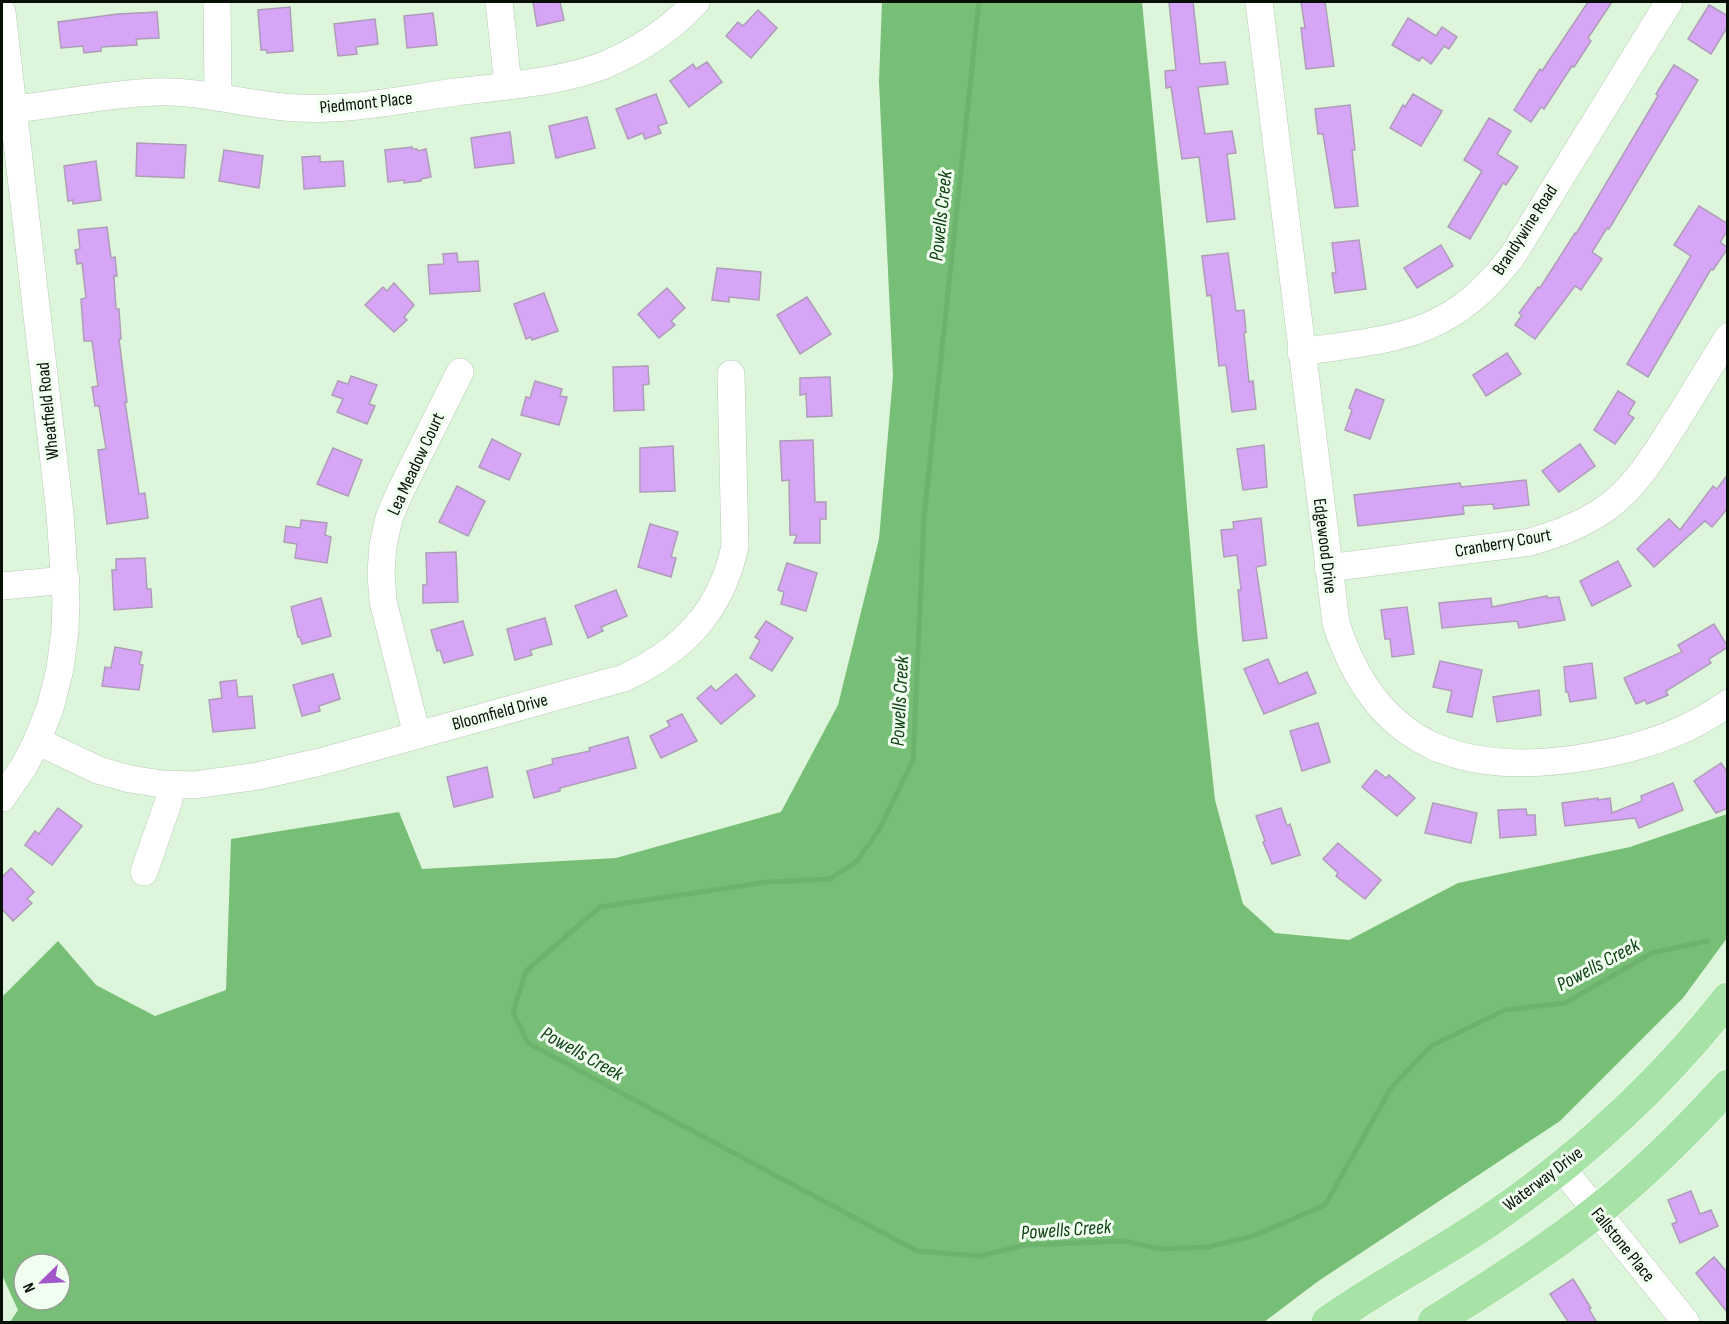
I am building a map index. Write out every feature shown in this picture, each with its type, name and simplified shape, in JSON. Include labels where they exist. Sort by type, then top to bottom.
[{"type":"main road","name":"Waterway Drive","points":[[1328,1323],[1486,1222],[1561,1167],[1594,1140],[1659,1076],[1709,1023],[1728,999]]},
{"type":"main road","points":[[1434,1323],[1530,1261],[1597,1212],[1671,1145],[1728,1086]]},
{"type":"street","points":[[217,2],[218,97]]},
{"type":"street","points":[[499,2],[508,85]]},
{"type":"street","name":"Piedmont Place","points":[[11,126],[153,92],[186,92],[255,105],[299,109],[343,108],[575,74],[635,51],[662,33],[696,2]]},
{"type":"street","name":"Edgewood Drive","points":[[1259,2],[1336,623],[1345,651],[1358,677],[1378,705],[1409,733],[1435,747],[1463,757],[1516,764],[1566,761],[1610,753],[1652,741],[1689,727],[1728,703]]},
{"type":"street","name":"Brandywine Road","points":[[1301,352],[1393,339],[1447,318],[1475,298],[1496,278],[1513,255],[1670,2]]},
{"type":"street","name":"Wheatfield Road","points":[[2,12],[11,126],[60,514],[66,580],[65,630],[60,669],[50,708],[24,766],[2,798]]},
{"type":"street","name":"Cranberry Court","points":[[1328,568],[1530,542],[1558,534],[1585,522],[1617,499],[1649,464],[1728,337]]},
{"type":"street","name":"Lea Meadow Court","points":[[417,735],[383,602],[381,573],[383,545],[389,518],[400,492],[460,372]]},
{"type":"street","name":"Bloomfield Drive","points":[[37,741],[98,770],[130,779],[170,785],[194,785],[258,776],[320,762],[624,678],[649,666],[688,637],[706,616],[720,592],[732,562],[735,546],[731,374]]},
{"type":"street","points":[[2,586],[66,580]]},
{"type":"street","points":[[144,872],[169,800],[170,785]]},
{"type":"street","name":"Fallstone Place","points":[[1561,1167],[1683,1322]]},
{"type":"green space","points":[[882,2],[1142,2],[1167,262],[1198,642],[1215,800],[1243,904],[1275,933],[1349,940],[1458,883],[1630,847],[1727,814],[1727,938],[1683,998],[1560,1121],[1317,1282],[1264,1322],[10,1322],[17,1312],[72,1312],[72,1252],[12,1252],[12,1297],[2,1275],[2,997],[58,941],[96,985],[155,1016],[226,990],[231,839],[399,812],[422,869],[616,858],[781,812],[838,705],[879,539],[893,376],[879,82]]},
{"type":"building","points":[[533,2],[560,2],[564,20],[537,26]]},
{"type":"building","points":[[1169,2],[1193,2],[1200,64],[1225,62],[1228,84],[1198,87],[1205,134],[1232,131],[1236,153],[1227,154],[1235,219],[1207,222],[1199,157],[1182,159],[1171,87],[1166,88],[1165,71],[1176,70]]},
{"type":"building","points":[[1301,2],[1325,2],[1334,66],[1306,69],[1301,28],[1305,28]]},
{"type":"building","points":[[1588,2],[1612,2],[1588,38],[1591,41],[1574,67],[1572,66],[1544,109],[1541,107],[1531,122],[1514,110]]},
{"type":"building","points":[[1709,5],[1728,16],[1728,26],[1711,54],[1688,39]]},
{"type":"building","points":[[290,7],[293,51],[267,53],[267,50],[261,50],[258,10]]},
{"type":"building","points":[[758,10],[777,28],[751,58],[726,36],[738,22],[743,26]]},
{"type":"building","points":[[157,12],[159,38],[136,39],[137,45],[101,47],[101,51],[84,53],[83,46],[61,48],[58,22],[118,14]]},
{"type":"building","points":[[433,13],[437,45],[407,48],[404,16]]},
{"type":"building","points":[[1408,18],[1436,36],[1442,27],[1457,37],[1449,49],[1444,46],[1431,64],[1422,57],[1419,61],[1392,45]]},
{"type":"building","points":[[375,19],[378,44],[356,47],[357,54],[338,56],[334,24]]},
{"type":"building","points":[[707,62],[722,82],[689,107],[670,81],[693,64],[696,69]]},
{"type":"building","points":[[1674,65],[1698,80],[1609,229],[1607,228],[1592,252],[1602,259],[1581,290],[1575,286],[1535,339],[1515,325],[1522,315],[1519,313],[1538,287],[1540,288],[1576,234]]},
{"type":"building","points":[[656,94],[667,123],[658,126],[661,133],[645,139],[643,133],[628,139],[616,109]]},
{"type":"building","points":[[1413,94],[1442,111],[1421,146],[1390,128],[1403,105],[1405,107]]},
{"type":"building","points":[[1350,105],[1358,206],[1335,208],[1323,134],[1318,134],[1315,109]]},
{"type":"building","points":[[587,117],[595,148],[556,158],[549,126]]},
{"type":"building","points":[[1489,118],[1511,131],[1497,154],[1518,167],[1506,185],[1503,183],[1470,239],[1448,227],[1482,171],[1464,160]]},
{"type":"building","points":[[510,132],[514,163],[475,168],[471,138]]},
{"type":"building","points":[[137,143],[186,145],[184,178],[136,176]]},
{"type":"building","points":[[412,147],[418,151],[426,149],[431,177],[404,183],[404,180],[388,182],[385,150]]},
{"type":"building","points":[[224,150],[263,156],[259,188],[219,181]]},
{"type":"building","points":[[320,156],[320,162],[343,161],[345,186],[304,189],[302,157]]},
{"type":"building","points":[[96,161],[101,200],[73,204],[73,200],[68,201],[64,166]]},
{"type":"building","points":[[1699,206],[1728,224],[1728,230],[1720,242],[1728,248],[1713,270],[1711,269],[1648,377],[1627,364],[1691,256],[1674,245]]},
{"type":"building","points":[[107,227],[111,258],[115,257],[117,276],[114,276],[116,309],[119,309],[121,339],[119,339],[127,402],[125,402],[139,494],[145,493],[148,518],[107,524],[98,450],[106,449],[99,406],[95,406],[92,387],[98,386],[92,341],[84,341],[81,299],[86,298],[82,263],[77,264],[75,250],[80,249],[78,230]]},
{"type":"building","points":[[1359,240],[1366,289],[1335,293],[1332,273],[1336,273],[1332,243]]},
{"type":"building","points":[[1441,245],[1453,266],[1417,288],[1404,268]]},
{"type":"building","points":[[457,253],[458,262],[478,261],[480,291],[430,294],[428,265],[444,264],[443,254]]},
{"type":"building","points":[[1228,253],[1236,311],[1244,310],[1249,382],[1253,381],[1256,409],[1232,412],[1226,365],[1219,366],[1211,295],[1207,296],[1202,256]]},
{"type":"building","points":[[717,268],[761,272],[759,300],[729,297],[729,302],[712,300]]},
{"type":"building","points":[[394,283],[414,305],[404,317],[407,320],[394,332],[365,305],[383,287],[387,291]]},
{"type":"building","points":[[667,288],[685,308],[671,321],[675,325],[659,338],[638,314]]},
{"type":"building","points":[[544,293],[558,331],[532,340],[531,337],[526,339],[514,304]]},
{"type":"building","points":[[807,297],[831,334],[800,354],[777,315]]},
{"type":"building","points":[[1507,353],[1521,374],[1486,396],[1473,375]]},
{"type":"building","points":[[648,366],[649,384],[643,385],[644,410],[614,411],[613,367]]},
{"type":"building","points":[[351,376],[377,385],[369,404],[375,406],[367,424],[337,412],[343,399],[332,395],[338,381],[348,384]]},
{"type":"building","points":[[830,377],[832,416],[807,417],[806,394],[800,395],[800,378]]},
{"type":"building","points":[[535,381],[562,389],[560,396],[567,397],[559,425],[521,415],[526,397],[530,398]]},
{"type":"building","points":[[1356,389],[1384,400],[1370,439],[1345,430],[1352,410],[1349,408]]},
{"type":"building","points":[[1618,391],[1635,402],[1628,414],[1634,418],[1615,444],[1594,430]]},
{"type":"building","points":[[492,439],[521,454],[509,480],[479,467]]},
{"type":"building","points":[[813,440],[815,502],[826,502],[826,519],[820,519],[820,543],[794,543],[797,535],[790,535],[789,480],[782,481],[780,441]]},
{"type":"building","points":[[1580,444],[1595,466],[1559,492],[1542,471]]},
{"type":"building","points":[[1264,445],[1267,487],[1243,490],[1237,449]]},
{"type":"building","points":[[673,446],[675,491],[640,492],[640,448]]},
{"type":"building","points":[[333,448],[362,460],[348,496],[317,484]]},
{"type":"building","points":[[1728,474],[1728,508],[1712,527],[1705,521],[1654,567],[1637,549],[1669,519],[1680,530],[1713,486],[1717,489]]},
{"type":"building","points":[[1526,480],[1529,505],[1494,509],[1493,504],[1463,506],[1464,514],[1358,526],[1354,495],[1460,483],[1461,487]]},
{"type":"building","points":[[457,486],[485,501],[468,536],[439,522]]},
{"type":"building","points":[[1261,518],[1266,565],[1256,567],[1267,638],[1243,641],[1237,555],[1224,557],[1221,530],[1234,529],[1233,522]]},
{"type":"building","points":[[301,520],[327,523],[325,535],[331,537],[327,563],[295,558],[297,544],[284,542],[286,526],[300,528]]},
{"type":"building","points":[[650,524],[678,532],[671,557],[676,558],[671,577],[638,567]]},
{"type":"building","points":[[456,552],[458,602],[423,603],[423,585],[427,585],[426,553]]},
{"type":"building","points":[[145,558],[147,589],[151,589],[152,607],[114,610],[112,570],[116,570],[116,559]]},
{"type":"building","points":[[1618,561],[1631,586],[1592,606],[1580,581]]},
{"type":"building","points":[[787,563],[817,573],[806,611],[781,604],[784,592],[778,590]]},
{"type":"building","points":[[616,590],[627,616],[601,627],[603,631],[588,638],[575,606]]},
{"type":"building","points":[[1547,596],[1547,598],[1559,597],[1565,620],[1519,628],[1517,621],[1442,628],[1439,603],[1491,598],[1492,607]]},
{"type":"building","points":[[321,598],[331,636],[302,644],[298,637],[291,607]]},
{"type":"building","points":[[1407,607],[1414,654],[1392,657],[1390,639],[1385,639],[1381,610]]},
{"type":"building","points":[[545,618],[552,644],[530,650],[532,655],[515,660],[507,629]]},
{"type":"building","points":[[463,621],[473,655],[444,663],[440,650],[437,651],[431,630]]},
{"type":"building","points":[[766,621],[793,638],[772,671],[750,658],[760,640],[755,637]]},
{"type":"building","points":[[1714,624],[1728,647],[1709,659],[1711,663],[1666,691],[1668,695],[1647,704],[1645,700],[1636,704],[1624,678],[1682,652],[1678,645]]},
{"type":"building","points":[[115,647],[142,652],[139,664],[143,665],[139,690],[102,686],[105,667],[111,668]]},
{"type":"building","points":[[1268,659],[1279,684],[1307,672],[1316,693],[1264,714],[1244,669]]},
{"type":"building","points":[[1440,661],[1482,670],[1472,717],[1447,712],[1452,691],[1433,687]]},
{"type":"building","points":[[1592,663],[1596,698],[1570,702],[1568,692],[1566,692],[1564,667]]},
{"type":"building","points":[[333,674],[340,699],[319,706],[320,711],[302,716],[293,685]]},
{"type":"building","points":[[736,674],[755,696],[721,724],[697,698],[711,686],[716,691]]},
{"type":"building","points":[[236,680],[238,697],[252,696],[255,728],[213,732],[209,700],[222,698],[220,682]]},
{"type":"building","points":[[1539,690],[1541,715],[1497,722],[1493,697]]},
{"type":"building","points":[[682,714],[697,741],[661,758],[650,736],[670,726],[667,721]]},
{"type":"building","points":[[1318,723],[1330,762],[1302,771],[1290,731]]},
{"type":"building","points":[[628,737],[636,768],[560,788],[560,791],[534,798],[527,771],[553,764],[552,759],[590,751],[589,748]]},
{"type":"building","points":[[1721,763],[1728,773],[1728,808],[1716,813],[1694,781]]},
{"type":"building","points":[[487,767],[493,797],[454,807],[447,777]]},
{"type":"building","points":[[1376,770],[1386,778],[1389,775],[1415,798],[1397,816],[1362,787]]},
{"type":"building","points":[[1673,783],[1683,810],[1639,828],[1635,818],[1565,826],[1562,803],[1610,798],[1612,813],[1642,801],[1641,796]]},
{"type":"building","points":[[1433,803],[1477,813],[1471,843],[1425,833]]},
{"type":"building","points":[[58,808],[82,826],[52,865],[25,845],[35,831],[39,834]]},
{"type":"building","points":[[1281,808],[1287,826],[1290,824],[1300,855],[1272,864],[1256,816]]},
{"type":"building","points":[[1526,809],[1527,815],[1535,815],[1536,835],[1500,838],[1498,810]]},
{"type":"building","points":[[1338,843],[1381,880],[1365,899],[1336,876],[1338,873],[1323,859]]},
{"type":"building","points":[[11,868],[34,892],[27,899],[32,903],[13,921],[2,909],[2,877]]},
{"type":"building","points":[[1691,1191],[1700,1214],[1711,1210],[1718,1226],[1680,1243],[1672,1224],[1677,1222],[1668,1200]]},
{"type":"building","points":[[1714,1257],[1728,1273],[1728,1313],[1696,1273]]},
{"type":"building","points":[[1573,1279],[1591,1308],[1589,1309],[1597,1323],[1569,1323],[1550,1294]]},
{"type":"waterway","name":"Powells Creek","points":[[979,2],[924,517],[913,760],[879,830],[857,861],[830,879],[768,882],[600,907],[526,971],[513,1012],[528,1043],[917,1251],[979,1256],[1026,1245],[1124,1241],[1161,1249],[1208,1247],[1253,1236],[1325,1205],[1391,1088],[1431,1046],[1505,1010],[1565,1003],[1652,953],[1707,941]]}]
